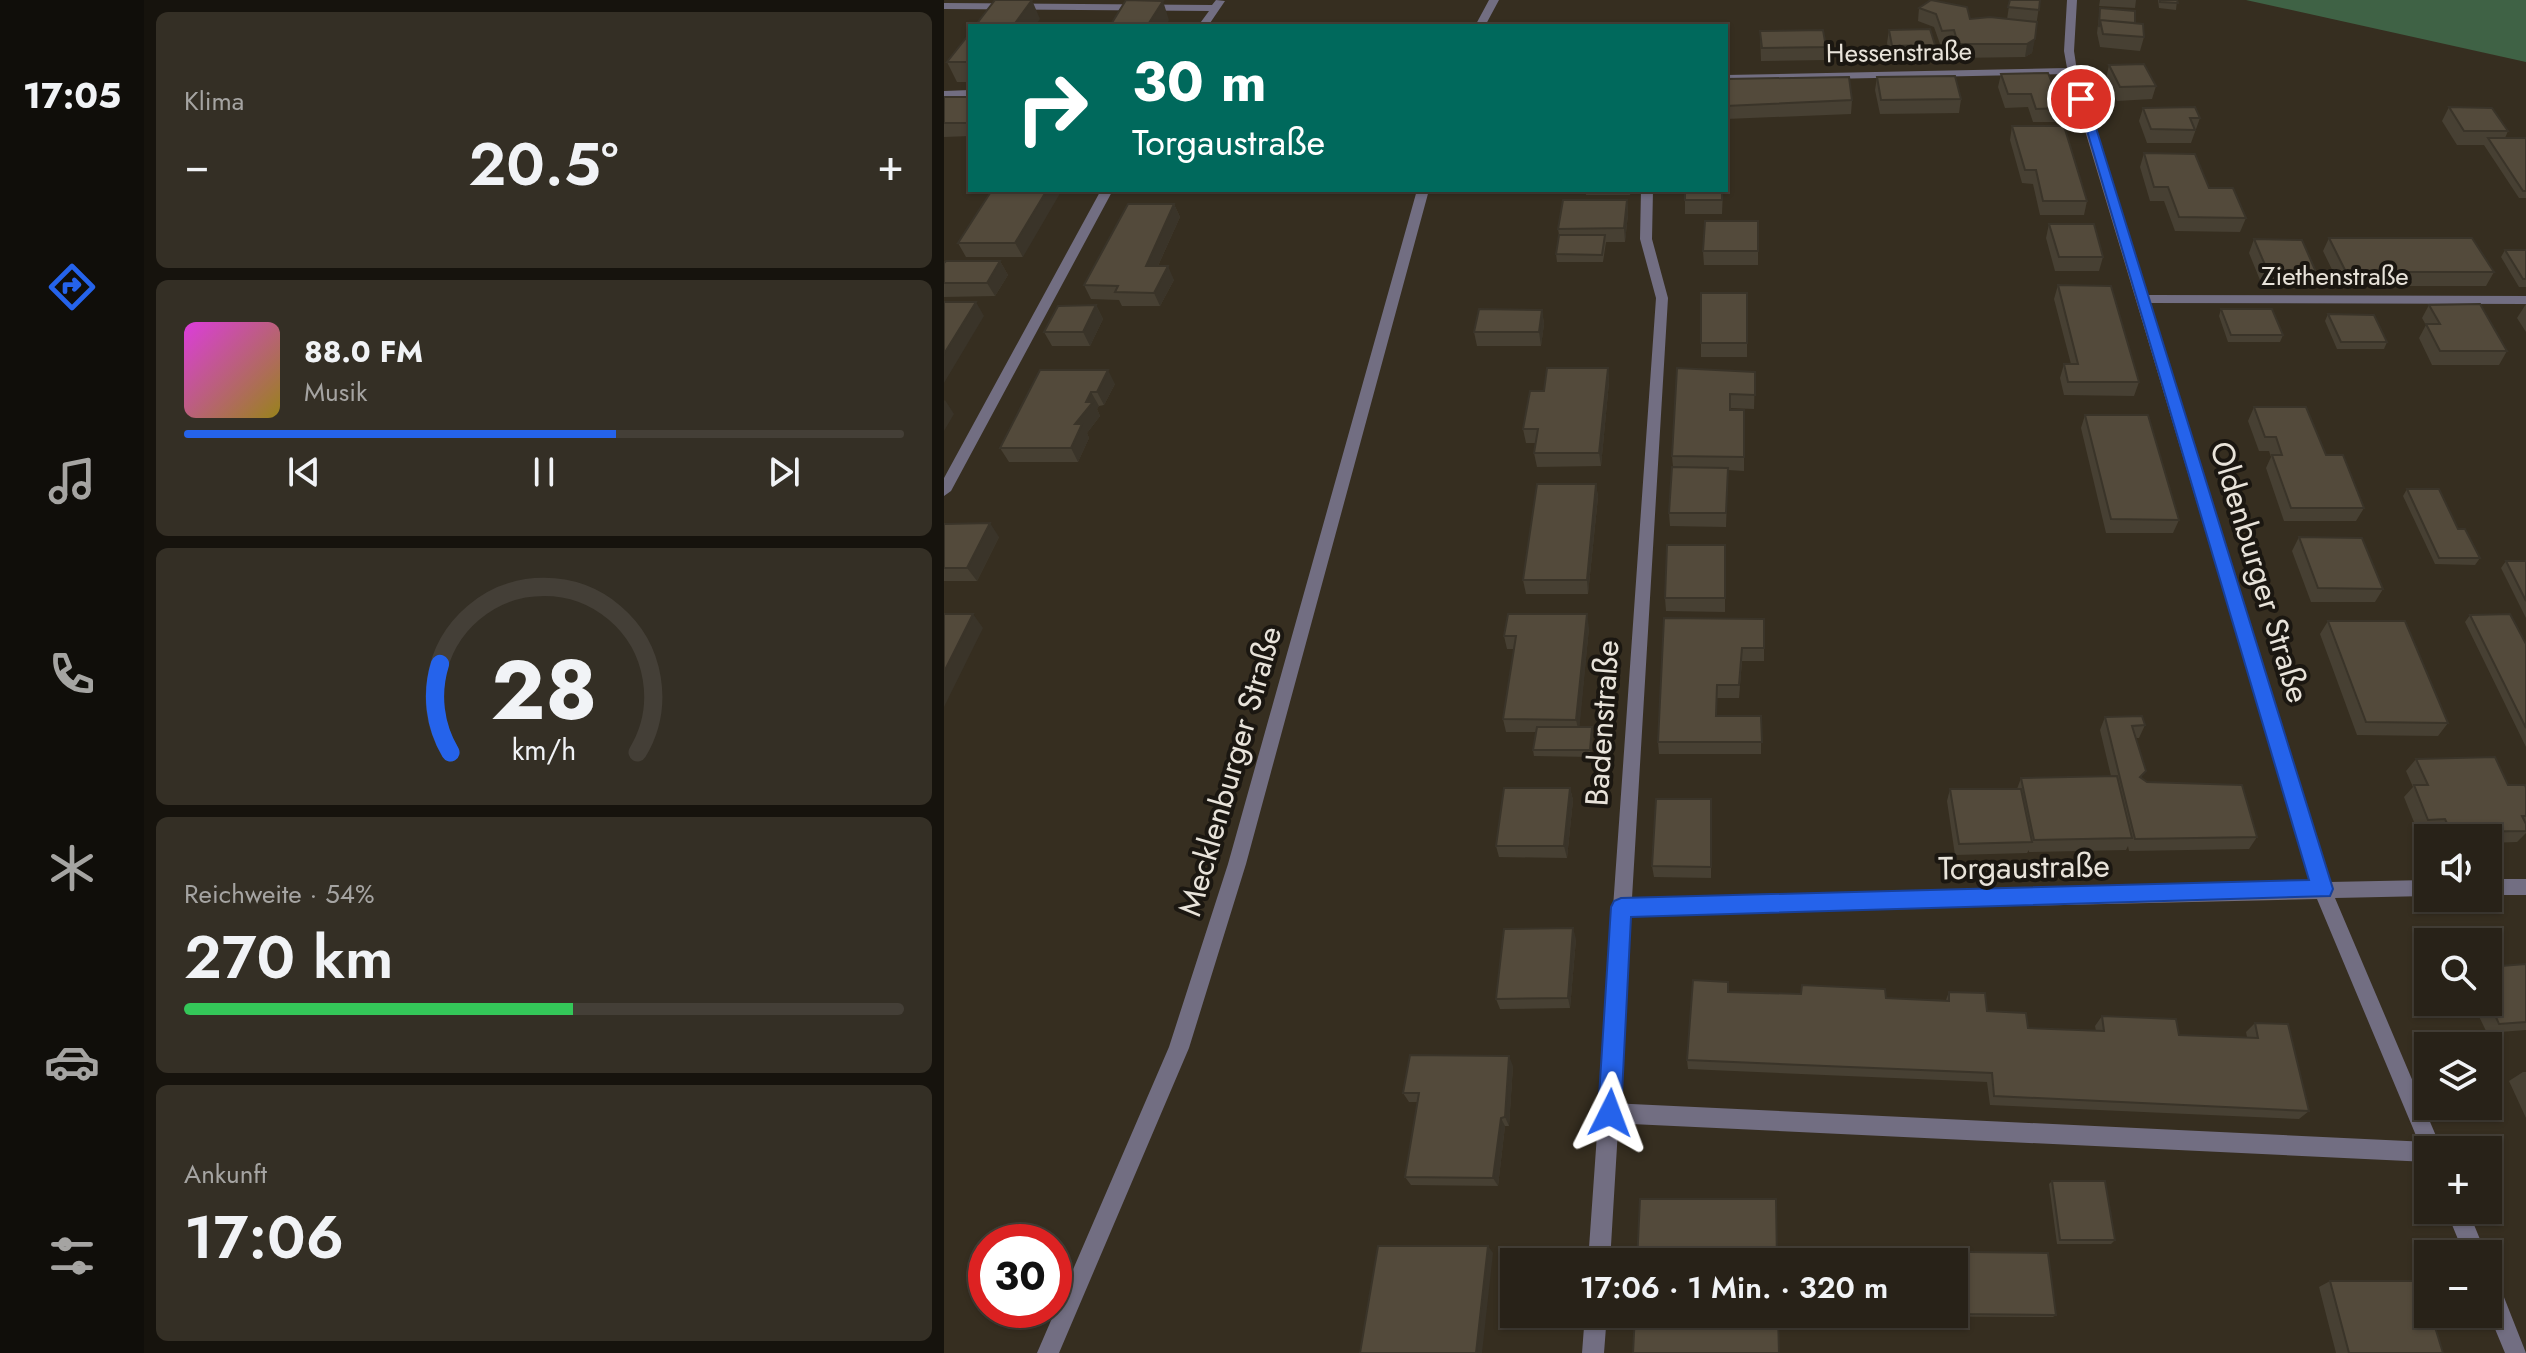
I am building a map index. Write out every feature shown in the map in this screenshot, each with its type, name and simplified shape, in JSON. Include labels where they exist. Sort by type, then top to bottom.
[{"type":"street","points":[[1481,24],[1494,0]]},
{"type":"street","name":"Oldenburger Straße","points":[[2072,0],[2069,51],[2072,71],[2322,889],[2424,1136]]},
{"type":"street","points":[[944,6],[1218,4]]},
{"type":"street","points":[[1204,24],[1218,4]]},
{"type":"street","name":"Hessenstraße","points":[[1728,78],[2072,71]]},
{"type":"street","points":[[944,94],[968,93]]},
{"type":"street","points":[[944,491],[1106,192]]},
{"type":"street","name":"Mecklenburger Straße","points":[[1048,1353],[1179,1048],[1237,864],[1422,192]]},
{"type":"street","name":"Badenstraße","points":[[1600,1248],[1662,298],[1646,239],[1647,192]]},
{"type":"street","name":"Ziethenstraße","points":[[2144,299],[2526,300]]},
{"type":"street","points":[[2502,887],[2526,887]]},
{"type":"street","name":"Torgaustraße","points":[[1621,907],[2414,888]]},
{"type":"street","points":[[1610,1113],[2414,1150]]},
{"type":"street","points":[[2502,1319],[2516,1353]]},
{"type":"street","points":[[1593,1353],[1595,1328]]},
{"type":"green space","points":[[2246,0],[2526,0],[2526,62]]},
{"type":"building","points":[[995,0],[1032,0],[1014,24],[977,24]]},
{"type":"building","points":[[1126,0],[1163,1],[1148,24],[1111,24]]},
{"type":"building","points":[[1931,0],[1967,7],[1970,19],[1990,17],[2037,22],[2035,39],[2027,44],[1958,44],[1954,30],[1942,31],[1936,14],[1919,8]]},
{"type":"building","points":[[2010,0],[2040,0],[2039,10],[2008,7]]},
{"type":"building","points":[[2177,0],[2178,3],[2160,2]]},
{"type":"building","points":[[2100,8],[2135,11],[2135,23],[2100,20],[2099,27]]},
{"type":"building","points":[[2100,20],[2143,24],[2144,37],[2103,34]]},
{"type":"building","points":[[1930,29],[1935,45],[1892,46],[1889,30]]},
{"type":"building","points":[[1823,30],[1826,47],[1762,48],[1760,31]]},
{"type":"building","points":[[968,36],[968,62],[947,62]]},
{"type":"building","points":[[2144,64],[2156,86],[2120,87],[2109,65]]},
{"type":"building","points":[[2048,73],[2062,108],[2036,109],[2031,94],[2008,94],[2001,74]]},
{"type":"building","points":[[1955,76],[1961,99],[1881,100],[1877,77]]},
{"type":"building","points":[[1849,77],[1852,100],[1728,106],[1728,79]]},
{"type":"building","points":[[944,97],[968,97],[968,123],[944,123]]},
{"type":"building","points":[[2195,107],[2200,118],[2190,118],[2195,130],[2151,129],[2143,108]]},
{"type":"building","points":[[2449,107],[2492,108],[2508,131],[2464,131]]},
{"type":"building","points":[[2012,126],[2064,126],[2087,201],[2043,201],[2036,170],[2025,170]]},
{"type":"building","points":[[2488,138],[2526,138],[2526,191],[2523,191]]},
{"type":"building","points":[[2144,153],[2195,154],[2209,188],[2233,188],[2246,218],[2179,217],[2168,187],[2154,187]]},
{"type":"building","points":[[991,192],[1046,192],[1015,243],[958,243]]},
{"type":"building","points":[[1685,192],[1722,192],[1722,200],[1685,200]]},
{"type":"building","points":[[1563,200],[1627,200],[1624,228],[1558,229]]},
{"type":"building","points":[[1128,204],[1174,204],[1146,266],[1168,266],[1154,293],[1115,292],[1118,286],[1084,285]]},
{"type":"building","points":[[1705,221],[1758,221],[1758,251],[1703,251]]},
{"type":"building","points":[[2049,224],[2094,224],[2103,257],[2059,257]]},
{"type":"building","points":[[1559,235],[1605,235],[1602,255],[1556,254]]},
{"type":"building","points":[[2329,238],[2472,238],[2494,272],[2346,272]]},
{"type":"building","points":[[2254,239],[2302,240],[2316,272],[2268,272]]},
{"type":"building","points":[[2505,250],[2526,250],[2526,279],[2523,279]]},
{"type":"building","points":[[946,261],[1000,261],[987,283],[944,283]]},
{"type":"building","points":[[2058,285],[2111,286],[2139,382],[2068,382],[2064,364],[2078,364]]},
{"type":"building","points":[[1701,293],[1747,293],[1747,343],[1701,343]]},
{"type":"building","points":[[944,302],[976,302],[944,354]]},
{"type":"building","points":[[2480,304],[2507,351],[2440,351],[2426,324],[2440,324],[2429,305]]},
{"type":"building","points":[[1096,305],[1083,332],[1044,332],[1058,306]]},
{"type":"building","points":[[1479,309],[1542,310],[1539,332],[1474,332]]},
{"type":"building","points":[[2221,309],[2272,309],[2283,335],[2231,335]]},
{"type":"building","points":[[2328,314],[2374,315],[2387,342],[2341,342]]},
{"type":"building","points":[[1547,368],[1608,368],[1599,453],[1534,453],[1538,429],[1523,429],[1530,391],[1544,391]]},
{"type":"building","points":[[1677,368],[1755,372],[1755,395],[1730,394],[1730,410],[1744,410],[1744,457],[1672,456]]},
{"type":"building","points":[[1040,370],[1108,370],[1097,392],[1091,392],[1086,402],[1093,402],[1075,424],[1082,424],[1071,448],[1000,448]]},
{"type":"building","points":[[2254,407],[2306,407],[2326,455],[2343,455],[2364,508],[2291,508],[2272,455],[2282,455],[2276,437],[2265,437]]},
{"type":"building","points":[[2085,415],[2148,415],[2179,520],[2111,519]]},
{"type":"building","points":[[1672,467],[1728,468],[1726,513],[1669,513]]},
{"type":"building","points":[[1537,484],[1596,484],[1587,580],[1523,580]]},
{"type":"building","points":[[2407,489],[2439,489],[2458,529],[2465,529],[2480,558],[2439,558]]},
{"type":"building","points":[[990,523],[967,568],[944,568],[944,524]]},
{"type":"building","points":[[2299,537],[2362,538],[2383,589],[2318,588]]},
{"type":"building","points":[[1667,545],[1725,545],[1725,598],[1665,598]]},
{"type":"building","points":[[2506,561],[2526,561],[2526,601]]},
{"type":"building","points":[[944,614],[973,614],[944,672]]},
{"type":"building","points":[[1508,614],[1587,614],[1576,720],[1503,719],[1516,636],[1504,636]]},
{"type":"building","points":[[2510,614],[2526,644],[2526,728],[2470,615]]},
{"type":"building","points":[[1664,618],[1764,619],[1764,648],[1742,648],[1739,685],[1717,685],[1716,716],[1761,716],[1762,742],[1658,742]]},
{"type":"building","points":[[2328,621],[2405,621],[2448,723],[2366,722]]},
{"type":"building","points":[[2142,716],[2145,725],[2132,726],[2146,771],[2140,777],[2147,782],[2242,785],[2257,837],[2135,839],[2105,717]]},
{"type":"building","points":[[1537,727],[1592,727],[1590,750],[1533,750]]},
{"type":"building","points":[[2495,757],[2508,785],[2525,785],[2526,816],[2522,816],[2526,831],[2502,831],[2502,824],[2447,824],[2445,819],[2428,820],[2414,785],[2428,785],[2416,759]]},
{"type":"building","points":[[2117,776],[2132,838],[2034,840],[2021,778]]},
{"type":"building","points":[[1504,788],[1570,788],[1564,846],[1496,846]]},
{"type":"building","points":[[1950,789],[2021,789],[2032,842],[1959,844]]},
{"type":"building","points":[[1656,799],[1711,799],[1711,867],[1652,866]]},
{"type":"building","points":[[1573,928],[1568,998],[1496,999],[1504,929]]},
{"type":"building","points":[[2526,964],[2526,1022],[2499,1024],[2495,1016],[2502,1016],[2502,966]]},
{"type":"building","points":[[1693,980],[1728,982],[1728,992],[1801,994],[1802,985],[1885,989],[1886,998],[1949,1001],[1949,992],[1985,993],[1987,1011],[2026,1013],[2028,1028],[2104,1031],[2102,1016],[2176,1019],[2179,1035],[2258,1038],[2255,1023],[2288,1024],[2309,1111],[1994,1096],[1992,1073],[1687,1060]]},
{"type":"building","points":[[1410,1055],[1509,1056],[1505,1117],[1501,1118],[1493,1178],[1405,1177],[1419,1093],[1403,1093]]},
{"type":"building","points":[[2052,1181],[2105,1181],[2115,1240],[2060,1240]]},
{"type":"building","points":[[1640,1199],[1776,1199],[1777,1248],[1638,1248]]},
{"type":"building","points":[[1378,1246],[1488,1246],[1476,1353],[1360,1353]]},
{"type":"building","points":[[1968,1252],[2048,1253],[2056,1315],[1968,1314]]},
{"type":"building","points":[[2330,1281],[2414,1281],[2414,1328],[2435,1328],[2443,1353],[2349,1353]]},
{"type":"building","points":[[1634,1328],[1778,1328],[1779,1353],[1633,1353]]},
{"type":"route","points":[[1610,1113],[1621,907],[2322,889],[2081,99]]}]
